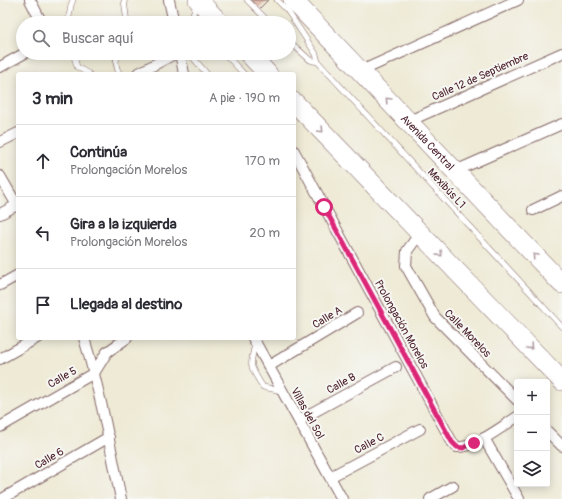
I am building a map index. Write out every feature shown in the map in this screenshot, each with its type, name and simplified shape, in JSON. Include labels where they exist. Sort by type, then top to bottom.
[{"type":"highway","points":[[198,0],[213,16]]},
{"type":"highway","name":"Avenida Central","points":[[293,0],[455,171],[558,275]]},
{"type":"highway","points":[[255,60],[266,72]]},
{"type":"highway","points":[[296,104],[420,233],[555,366],[562,381]]},
{"type":"street","points":[[30,0],[38,16]]},
{"type":"street","points":[[168,0],[172,16]]},
{"type":"street","points":[[361,71],[518,0]]},
{"type":"street","name":"Calle 12 de Septiembre","points":[[409,121],[562,53]]},
{"type":"street","points":[[0,67],[16,58]]},
{"type":"street","points":[[141,72],[163,60]]},
{"type":"street","points":[[181,60],[184,72]]},
{"type":"street","points":[[455,171],[562,124]]},
{"type":"street","points":[[0,142],[16,134]]},
{"type":"street","name":"Prolongación Morelos","points":[[296,155],[452,442],[457,447],[463,448],[484,438],[514,419]]},
{"type":"street","points":[[0,176],[16,204]]},
{"type":"street","points":[[533,210],[562,196]]},
{"type":"street","points":[[0,214],[16,206]]},
{"type":"street","name":"Calle Morelos","points":[[420,233],[408,251],[406,266],[435,317],[514,397]]},
{"type":"street","points":[[0,285],[16,276]]},
{"type":"street","name":"Calle A","points":[[269,366],[357,313]]},
{"type":"street","points":[[0,359],[33,340]]},
{"type":"street","points":[[85,340],[109,437],[121,499]]},
{"type":"street","name":"Calle 5","points":[[0,427],[94,373],[107,352],[124,340]]},
{"type":"street","name":"Villas del Sol","points":[[254,340],[342,499]]},
{"type":"street","name":"Calle B","points":[[299,420],[396,367]]},
{"type":"street","name":"Calle C","points":[[330,477],[420,429]]},
{"type":"street","points":[[550,433],[562,446]]},
{"type":"street","name":"Calle 6","points":[[2,499],[109,437]]},
{"type":"street","points":[[484,438],[519,499]]},
{"type":"street","points":[[430,499],[453,486]]},
{"type":"lane","points":[[69,16],[73,0]]},
{"type":"lane","points":[[124,0],[126,16]]},
{"type":"lane","points":[[194,16],[198,0]]},
{"type":"lane","points":[[247,0],[263,16]]},
{"type":"lane","name":"Mexibús L1","points":[[277,0],[291,16]]},
{"type":"lane","name":"Mexibús L1","points":[[296,24],[316,54],[318,62],[562,327]]},
{"type":"lane","name":"Mexibús L1","points":[[296,47],[310,60],[318,62]]},
{"type":"lane","points":[[75,60],[77,67],[86,72]]},
{"type":"lane","points":[[116,60],[116,68],[119,72]]},
{"type":"lane","points":[[195,60],[205,72]]},
{"type":"lane","points":[[231,60],[242,72]]},
{"type":"lane","points":[[254,340],[251,368],[263,387],[282,391]]},
{"type":"building","points":[[250,0],[268,0],[259,9]]},
{"type":"route","points":[[324,207],[452,442],[457,447],[463,448],[474,443]]}]
